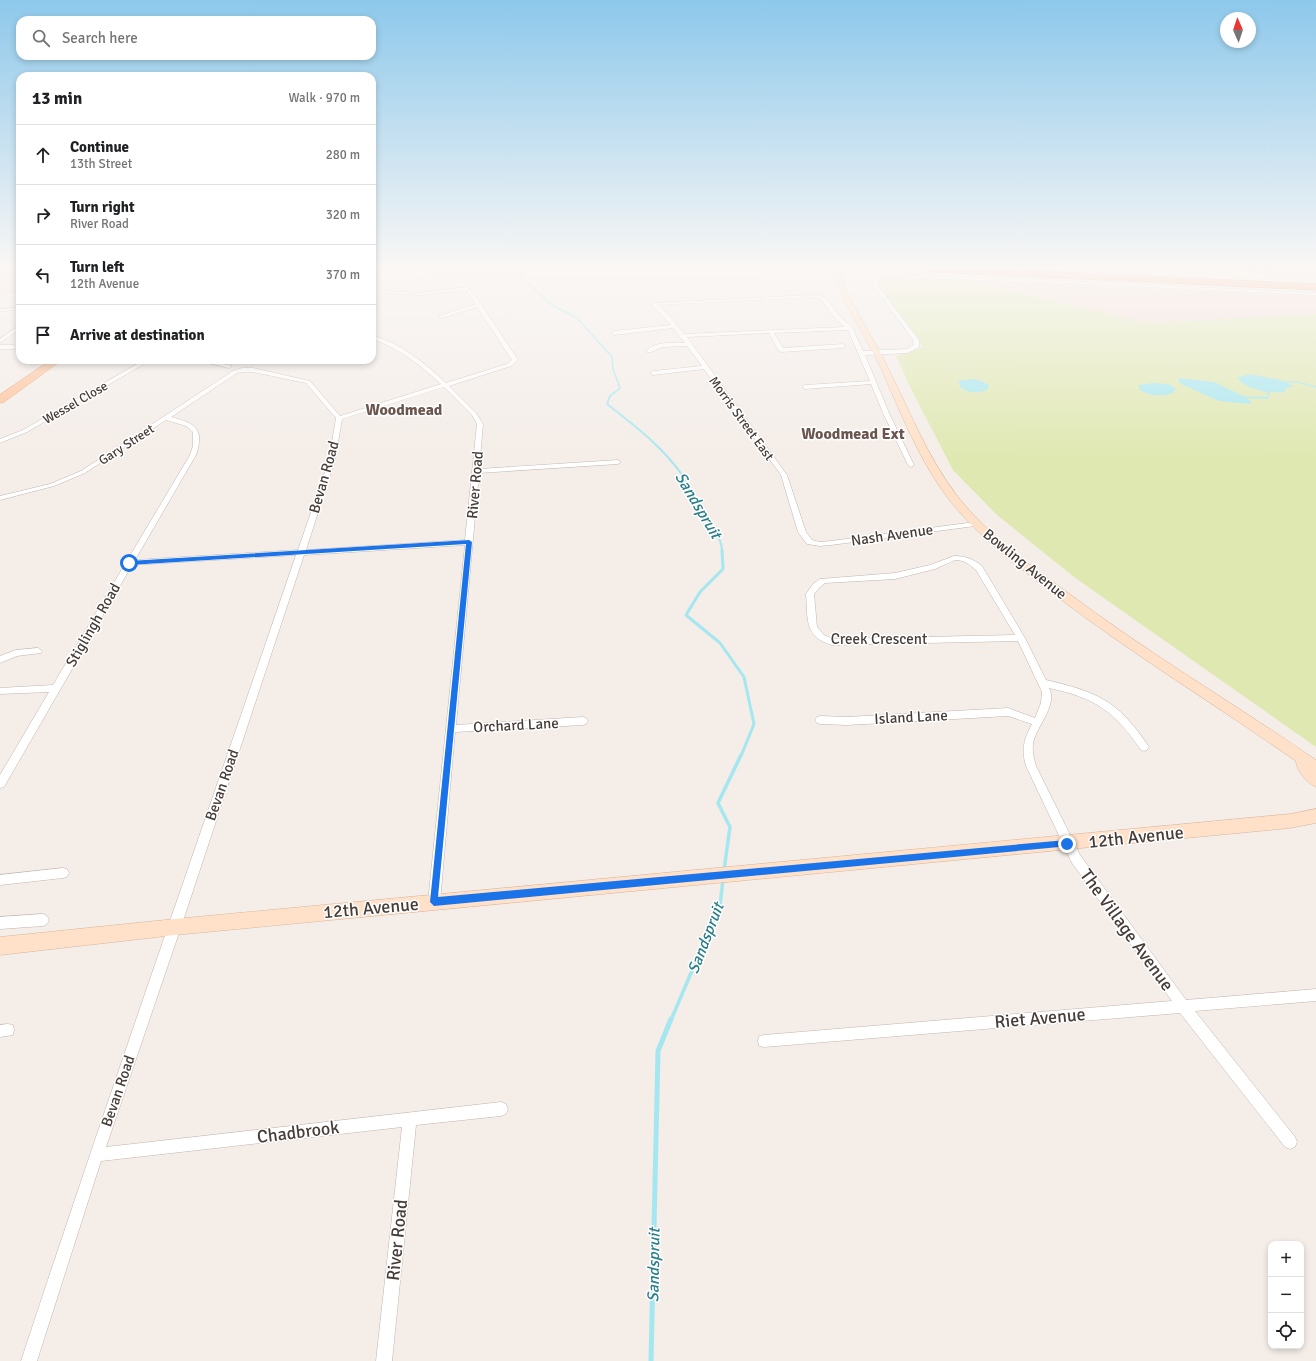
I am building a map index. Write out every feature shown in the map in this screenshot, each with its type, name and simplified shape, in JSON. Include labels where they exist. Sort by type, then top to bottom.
[{"type":"main road","name":"Bowling Avenue","points":[[865,333],[877,352],[928,462],[954,500],[975,524],[1023,565],[1116,634],[1316,768]]},
{"type":"main road","points":[[0,390],[37,364]]},
{"type":"main road","points":[[0,400],[51,364]]},
{"type":"main road","points":[[1291,751],[1316,781]]},
{"type":"main road","name":"12th Avenue","points":[[0,946],[175,927],[651,881],[1067,844],[1290,822],[1315,815]]},
{"type":"street","points":[[0,341],[12,333]]},
{"type":"street","points":[[339,418],[509,365],[514,362],[514,358],[497,333]]},
{"type":"street","name":"Morris Street East","points":[[680,333],[784,475],[802,532],[810,542]]},
{"type":"street","points":[[683,336],[760,333]]},
{"type":"street","points":[[771,333],[782,350],[843,346]]},
{"type":"street","points":[[852,333],[863,353],[886,413],[911,465]]},
{"type":"street","points":[[863,353],[908,351],[917,346],[910,333]]},
{"type":"street","name":"River Road","points":[[376,338],[383,340],[406,352],[479,420],[480,428],[434,902]]},
{"type":"street","points":[[648,349],[657,346],[688,344]]},
{"type":"street","points":[[0,347],[14,347]]},
{"type":"street","name":"Wessel Close","points":[[1,442],[25,431],[141,364]]},
{"type":"street","points":[[220,364],[230,366]]},
{"type":"street","points":[[653,373],[705,367]]},
{"type":"street","name":"Gary Street","points":[[0,498],[40,489],[75,476],[235,372],[242,370],[253,370],[308,382],[339,418]]},
{"type":"street","points":[[805,387],[874,382]]},
{"type":"street","name":"Stiglingh Road","points":[[0,784],[193,455],[197,445],[197,433],[193,427],[184,422],[166,418]]},
{"type":"street","name":"Bevan Road","points":[[29,1361],[96,1155],[175,927],[332,460],[339,418]]},
{"type":"street","points":[[476,470],[618,462]]},
{"type":"street","name":"Nash Avenue","points":[[810,542],[820,544],[831,543],[975,524]]},
{"type":"street","points":[[129,563],[469,542]]},
{"type":"street","name":"Creek Crescent","points":[[979,568],[967,560],[957,558],[932,567],[895,576],[823,581],[816,586],[810,594],[813,628],[821,637],[832,642],[1021,638]]},
{"type":"street","name":"The Village Avenue","points":[[979,568],[1021,638],[1044,683],[1048,699],[1028,745],[1028,755],[1031,766],[1067,844],[1083,869],[1184,1007],[1290,1142]]},
{"type":"street","points":[[0,660],[16,653],[38,651]]},
{"type":"street","points":[[1044,683],[1081,692],[1098,700],[1119,715],[1136,734],[1144,747]]},
{"type":"street","points":[[0,691],[57,688]]},
{"type":"street","name":"Island Lane","points":[[820,720],[847,721],[1002,713],[1036,724]]},
{"type":"street","name":"Orchard Lane","points":[[450,729],[583,722]]},
{"type":"street","points":[[0,880],[63,873]]},
{"type":"street","points":[[0,923],[43,920]]},
{"type":"street","name":"Riet Avenue","points":[[764,1041],[1316,995]]},
{"type":"street","name":"Chadbrook","points":[[96,1155],[501,1109]]},
{"type":"street","name":"River Road","points":[[384,1361],[410,1119]]},
{"type":"green space","points":[[912,333],[1316,333],[1316,747],[1074,577],[996,514],[953,470],[910,387],[896,356],[923,347]]},
{"type":"water","points":[[1249,374],[1281,380],[1293,386],[1285,389],[1285,392],[1266,392],[1246,386],[1237,378]]},
{"type":"water","points":[[1179,378],[1214,382],[1252,402],[1249,404],[1219,401],[1181,384],[1178,380]]},
{"type":"water","points":[[972,379],[979,380],[989,385],[988,389],[981,392],[974,392],[961,388],[958,381]]},
{"type":"water","points":[[1153,383],[1168,384],[1176,388],[1173,393],[1160,395],[1146,393],[1139,389],[1139,385]]},
{"type":"waterway","name":"Sandspruit","points":[[590,333],[612,357],[613,369],[620,388],[614,393]]},
{"type":"waterway","points":[[1286,382],[1298,382],[1316,387]]},
{"type":"waterway","name":"Sandspruit","points":[[615,392],[610,396],[607,404],[648,437],[675,465],[686,480],[703,514],[718,536],[722,551]]},
{"type":"waterway","points":[[1244,397],[1267,398],[1269,392]]},
{"type":"waterway","name":"Sandspruit","points":[[722,550],[723,569],[700,592],[686,615],[720,643],[744,677],[754,724],[741,756]]},
{"type":"waterway","name":"Sandspruit","points":[[724,870],[730,827],[718,803],[741,755]]},
{"type":"waterway","name":"Sandspruit","points":[[671,1020],[720,905],[723,880]]},
{"type":"waterway","name":"Sandspruit","points":[[651,1361],[658,1051],[671,1019]]},
{"type":"district","name":"Woodmead","points":[[404,409]]},
{"type":"district","name":"Woodmead Ext","points":[[853,433]]},
{"type":"route","points":[[129,563],[469,542],[434,902],[651,881],[796,869],[952,853],[1067,844]]}]
